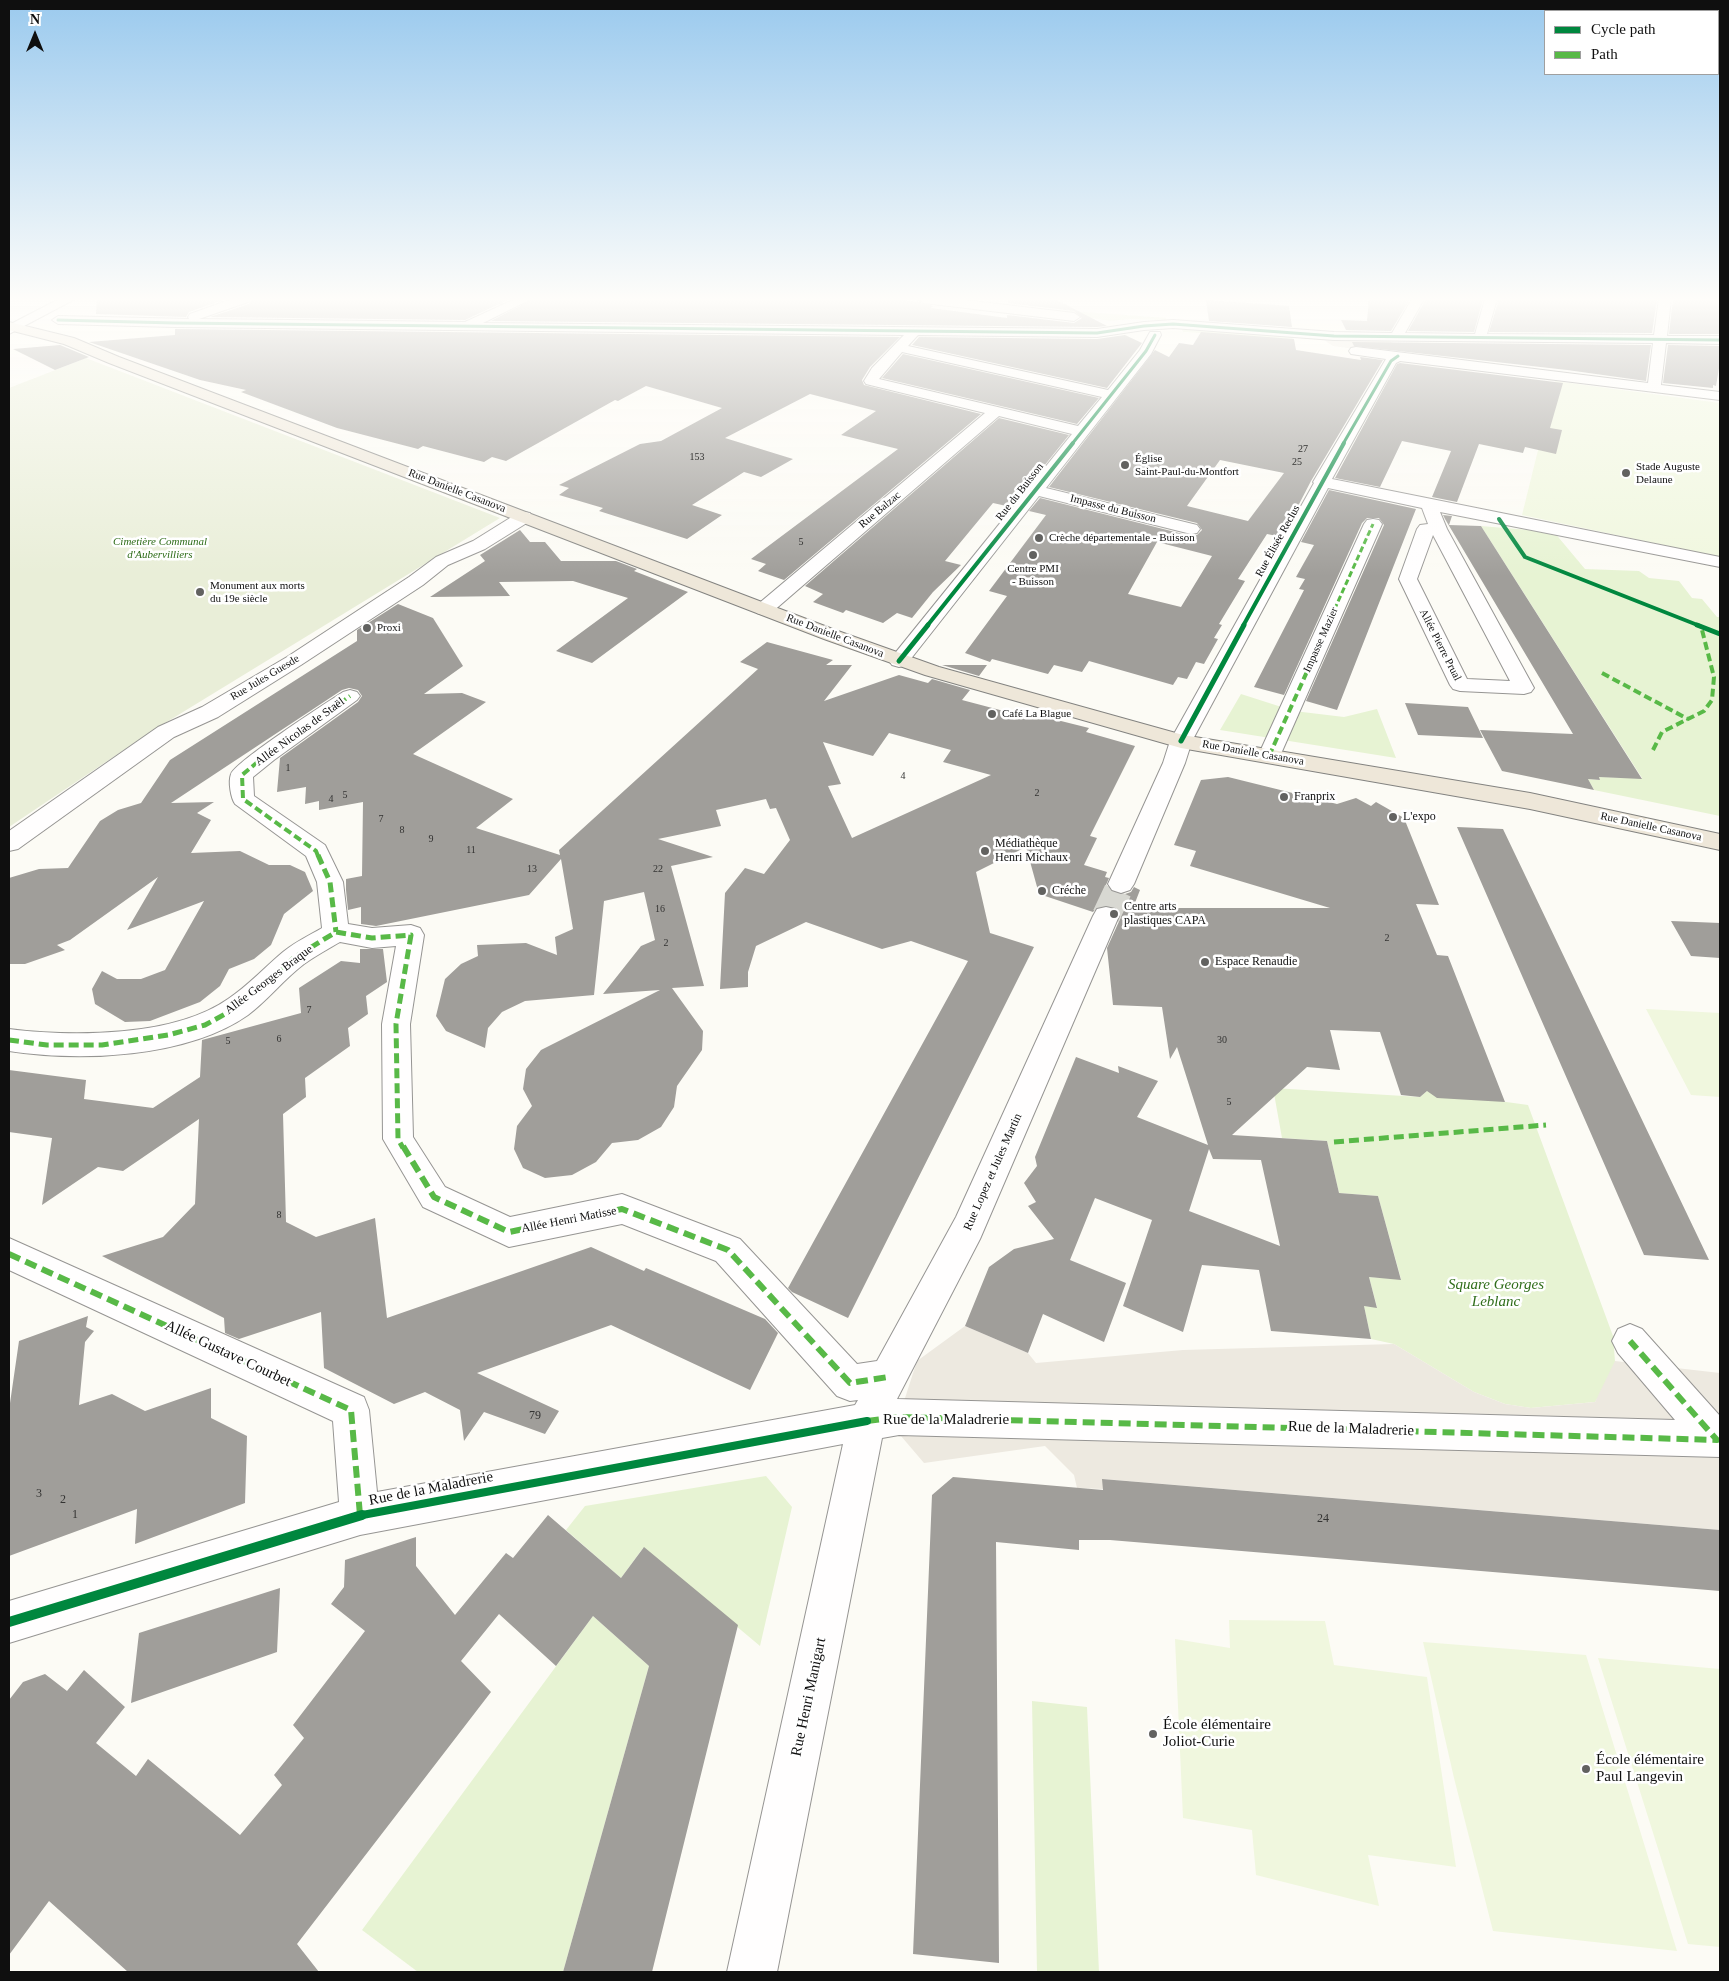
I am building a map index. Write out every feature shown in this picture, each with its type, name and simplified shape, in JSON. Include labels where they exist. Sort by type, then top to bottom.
[{"type":"main road","name":"Rue Danielle Casanova","points":[[197,391],[899,661],[1181,741],[1530,802],[1720,842]]},
{"type":"street","points":[[910,391],[1081,431]]},
{"type":"street","points":[[1099,391],[1111,394]]},
{"type":"street","name":"Rue du Buisson","points":[[899,661],[1113,391]]},
{"type":"street","name":"Rue Élisée Reclus","points":[[1181,741],[1321,482],[1373,391]]},
{"type":"street","points":[[1682,391],[1720,396]]},
{"type":"street","name":"Rue Balzac","points":[[764,609],[996,411]]},
{"type":"street","points":[[1321,482],[1720,562]]},
{"type":"street","name":"Impasse du Buisson","points":[[1035,490],[1190,529]]},
{"type":"street","name":"Allée Pierre Prual","points":[[1429,505],[1438,529],[1524,688],[1460,685],[1408,579],[1426,529],[1438,529]]},
{"type":"street","name":"Rue Jules Guesde","points":[[9,844],[166,732],[210,712],[310,651],[416,581],[442,561],[479,545],[524,516]]},
{"type":"street","name":"Impasse Mazier","points":[[1268,756],[1373,524]]},
{"type":"street","name":"Allée Nicolas de Staël","points":[[336,932],[330,882],[316,851],[243,799],[242,775],[266,755],[350,696]]},
{"type":"street","points":[[1120,884],[1174,763],[1181,741]]},
{"type":"street","name":"Rue Lopez et Jules Martin","points":[[867,1421],[888,1377],[968,1228],[1106,916]]},
{"type":"street","name":"Allée Henri Matisse","points":[[336,932],[372,938],[411,935],[396,1024],[398,1139],[434,1197],[509,1232],[622,1209],[728,1250],[850,1383],[888,1377]]},
{"type":"street","name":"Allée Georges Braque","points":[[9,1040],[47,1045],[102,1045],[168,1035],[205,1025],[238,1007],[295,957],[336,932]]},
{"type":"street","name":"Allée Gustave Courbet","points":[[9,1254],[351,1410],[360,1515]]},
{"type":"street","name":"Rue de la Maladrerie","points":[[9,1622],[360,1515],[867,1421],[899,1417],[1717,1440],[1630,1341]]},
{"type":"street","name":"Rue Henri Manigart","points":[[752,1972],[867,1421]]},
{"type":"green space","name":"Cimetière Communal d'Aubervilliers","points":[[9,391],[173,391],[500,518],[152,731],[9,827]]},
{"type":"green space","name":"Stade Auguste Delaune","points":[[1552,391],[1633,391],[1720,403],[1720,557],[1522,515]]},
{"type":"green space","points":[[1481,526],[1554,532],[1585,569],[1639,571],[1649,578],[1679,581],[1692,598],[1702,599],[1717,617],[1720,617],[1720,816],[1594,790],[1588,779],[1600,780],[1599,777],[1642,778]]},
{"type":"green space","points":[[1241,694],[1294,711],[1344,717],[1377,709],[1396,758],[1220,730]]},
{"type":"green space","points":[[1646,1009],[1720,1013],[1720,1097],[1691,1095]]},
{"type":"green space","name":"Square Georges Leblanc","points":[[1273,1088],[1420,1097],[1427,1091],[1528,1105],[1613,1336],[1616,1374],[1595,1402],[1531,1408],[1505,1404],[1474,1392],[1394,1344],[1371,1339],[1364,1306],[1377,1307],[1369,1277],[1401,1279],[1378,1196],[1339,1193],[1327,1141],[1282,1138]]},
{"type":"green space","points":[[766,1476],[792,1507],[760,1646],[643,1548],[621,1578],[566,1530],[585,1506]]},
{"type":"green space","points":[[593,1616],[649,1666],[563,1972],[418,1972],[362,1930]]},
{"type":"green space","points":[[1229,1620],[1325,1621],[1334,1665],[1427,1677],[1456,1867],[1368,1855],[1379,1906],[1256,1875],[1252,1830],[1183,1818],[1175,1639],[1230,1648]]},
{"type":"green space","points":[[1423,1642],[1586,1655],[1677,1951],[1493,1931],[1454,1778]]},
{"type":"green space","points":[[1598,1658],[1720,1669],[1720,1947],[1688,1944]]},
{"type":"green space","points":[[1032,1701],[1087,1707],[1099,1972],[1037,1972]]},
{"type":"shaded area","points":[[965,1326],[1028,1353],[1036,1363],[1183,1350],[1394,1344],[1474,1392],[1505,1404],[1531,1408],[1595,1402],[1615,1361],[1720,1373],[1720,1530],[1103,1479],[1103,1489],[1077,1488],[1074,1475],[1045,1446],[924,1463],[895,1429],[917,1361]]},
{"type":"building","points":[[636,391],[618,401],[615,400],[506,461],[492,457],[484,462],[423,446],[418,449],[337,428],[241,392]]},
{"type":"building","points":[[665,391],[890,391],[981,414],[784,580],[758,571],[766,564],[751,559],[898,449],[841,435],[876,411],[810,394],[725,438],[793,459],[761,477],[744,472],[692,505],[722,515],[687,539],[599,511],[603,508],[559,495],[569,488],[559,485],[640,444],[661,441],[722,408]]},
{"type":"building","points":[[939,391],[1070,391],[1099,398],[1077,424]]},
{"type":"building","points":[[1123,391],[1364,391],[1311,481],[1282,537],[1267,534],[1238,579],[1245,581],[1219,624],[1222,625],[1214,638],[1218,639],[1204,664],[1196,662],[1187,679],[1178,677],[1173,685],[1089,661],[1082,672],[1054,665],[1048,674],[992,659],[990,662],[965,653],[1007,596],[989,591],[1046,515],[1029,511],[1040,498],[1191,536],[1197,535],[1202,530],[1197,523],[1049,487]],"holes":[[[1220,460],[1284,473],[1248,521],[1187,506]],[[1157,542],[1212,556],[1181,607],[1128,594]]]},
{"type":"building","points":[[1382,391],[1561,391],[1550,428],[1562,430],[1556,454],[1525,447],[1523,453],[1479,444],[1457,502],[1432,497],[1451,451],[1402,441],[1380,487],[1335,478]]},
{"type":"building","points":[[999,418],[1069,435],[1011,507],[993,503],[945,561],[961,565],[933,592],[912,618],[897,613],[883,623],[846,610],[843,613],[813,602],[823,594],[805,586]]},
{"type":"building","points":[[1329,490],[1416,509],[1337,710],[1306,701],[1384,525],[1379,518],[1367,518],[1362,523],[1284,695],[1254,687],[1304,590],[1299,589],[1305,579],[1296,577],[1314,545],[1301,542]]},
{"type":"building","points":[[1443,515],[1452,516],[1449,525],[1481,526],[1642,779],[1599,777],[1600,780],[1588,779],[1594,790],[1502,771],[1480,730],[1573,734]]},
{"type":"building","points":[[520,530],[530,542],[545,542],[561,561],[616,561],[637,569],[634,571],[688,592],[592,663],[556,651],[628,598],[573,581],[499,582],[510,596],[430,597],[485,561],[480,555]]},
{"type":"building","points":[[398,604],[433,618],[463,666],[424,694],[462,693],[486,702],[413,754],[513,799],[476,828],[560,855],[559,850],[758,669],[740,662],[767,642],[833,660],[826,665],[852,665],[824,701],[899,675],[928,683],[932,679],[970,690],[962,700],[1034,719],[1037,715],[1089,728],[1086,732],[1135,746],[1090,836],[1097,838],[1084,865],[1107,872],[1105,877],[1109,878],[1106,885],[1111,892],[1122,895],[1131,892],[1134,887],[1140,890],[1133,908],[1330,908],[1190,866],[1196,851],[1174,845],[1201,780],[1228,777],[1337,804],[1356,798],[1371,806],[1376,802],[1404,818],[1439,905],[1416,904],[1437,955],[1448,956],[1505,1102],[1437,1098],[1427,1091],[1420,1097],[1401,1095],[1380,1032],[1330,1030],[1340,1070],[1307,1067],[1232,1135],[1327,1141],[1339,1193],[1378,1196],[1401,1280],[1369,1277],[1377,1308],[1364,1306],[1371,1339],[1271,1331],[1259,1270],[1202,1265],[1183,1332],[1123,1306],[1152,1220],[1095,1198],[1070,1260],[1126,1283],[1104,1342],[1043,1314],[1028,1353],[965,1326],[989,1267],[1014,1249],[1054,1239],[1028,1206],[1036,1202],[1024,1183],[1037,1166],[1035,1157],[1076,1057],[1119,1073],[1118,1066],[1158,1081],[1137,1117],[1208,1145],[1177,1047],[1170,1059],[1162,1007],[1113,1005],[1107,948],[1121,917],[1117,908],[1106,905],[1097,907],[1093,912],[1039,894],[1026,847],[976,872],[990,933],[1034,947],[848,1318],[792,1292],[788,1288],[968,961],[911,941],[882,949],[806,922],[756,946],[748,972],[748,987],[720,989],[725,893],[745,868],[764,874],[790,840],[776,808],[770,809],[766,799],[716,810],[721,826],[658,839],[713,857],[671,866],[704,986],[672,988],[703,1031],[702,1050],[677,1086],[674,1107],[661,1127],[638,1140],[612,1143],[596,1162],[572,1175],[545,1178],[523,1168],[514,1149],[517,1126],[532,1106],[523,1089],[526,1069],[541,1050],[660,990],[603,994],[641,946],[655,940],[644,892],[604,901],[594,995],[525,1001],[502,1012],[488,1028],[485,1048],[446,1031],[436,1016],[445,979],[461,964],[478,956],[477,945],[526,943],[557,955],[555,937],[573,929],[561,859],[529,895],[376,926],[361,924],[361,907],[348,910],[346,879],[362,876],[363,802],[319,810],[319,801],[305,804],[306,787],[277,792],[280,758],[358,702],[362,696],[358,690],[349,688],[342,690],[171,803],[214,802],[197,813],[211,820],[191,853],[240,851],[269,865],[290,865],[305,872],[313,891],[284,914],[271,945],[254,959],[229,969],[220,986],[200,1002],[150,1021],[125,1022],[95,1004],[92,989],[102,971],[117,979],[141,979],[165,970],[204,901],[127,930],[158,877],[70,940],[57,945],[65,950],[25,964],[9,964],[9,878],[39,869],[68,868],[100,821],[118,810],[141,803],[170,760],[357,641],[357,630]],"holes":[[[889,733],[951,750],[943,762],[991,775],[852,838],[828,786],[841,784],[823,742],[873,756]],[[1209,1149],[1213,1159],[1261,1160],[1280,1246],[1189,1211]]]},
{"type":"building","points":[[942,665],[987,665],[979,676]]},
{"type":"building","points":[[1405,703],[1468,707],[1483,738],[1418,735]]},
{"type":"building","points":[[1457,827],[1503,829],[1709,1260],[1644,1255]]},
{"type":"building","points":[[1671,921],[1720,923],[1720,958],[1691,956]]},
{"type":"building","points":[[360,949],[383,949],[387,982],[366,996],[368,1014],[348,1028],[350,1046],[305,1078],[306,1097],[283,1114],[286,1222],[316,1237],[375,1218],[387,1318],[591,1247],[644,1271],[646,1268],[765,1319],[778,1333],[750,1390],[611,1325],[477,1373],[559,1411],[545,1434],[484,1412],[464,1441],[460,1410],[425,1392],[394,1404],[324,1368],[321,1312],[239,1339],[225,1333],[224,1318],[102,1256],[163,1237],[195,1204],[199,1119],[123,1171],[98,1167],[42,1205],[52,1138],[9,1132],[9,1070],[86,1080],[84,1099],[153,1108],[200,1077],[202,1040],[301,1013],[299,988],[341,961],[360,963]]},
{"type":"building","points":[[88,1316],[86,1327],[94,1331],[85,1342],[79,1405],[112,1394],[145,1411],[211,1388],[211,1418],[247,1436],[245,1503],[135,1544],[137,1509],[9,1556],[9,1410],[19,1341]]},
{"type":"building","points":[[953,1477],[1103,1490],[1102,1479],[1720,1530],[1720,1591],[1110,1540],[1079,1540],[1079,1550],[996,1542],[999,1963],[913,1954],[932,1495]]},
{"type":"building","points":[[548,1515],[621,1578],[644,1547],[738,1625],[652,1972],[563,1972],[649,1666],[593,1616],[556,1666],[499,1614],[461,1661],[491,1692],[297,1944],[319,1972],[128,1972],[49,1901],[9,1955],[9,1700],[23,1682],[45,1674],[67,1691],[84,1670],[125,1707],[96,1743],[136,1776],[148,1759],[240,1835],[282,1785],[274,1775],[304,1738],[293,1725],[365,1631],[331,1604],[344,1587],[345,1560],[416,1537],[416,1566],[455,1615],[506,1553],[513,1558]]},
{"type":"building","points":[[280,1588],[277,1652],[131,1703],[139,1633]]},
{"type":"tunnel","points":[[1106,916],[1121,884]]},
{"type":"marked path","points":[[1269,756],[1373,524]]},
{"type":"marked path","points":[[1653,750],[1662,732],[1704,711],[1712,700],[1714,677],[1701,626]]},
{"type":"marked path","points":[[1602,673],[1688,719]]},
{"type":"marked path","points":[[336,932],[330,882],[316,851],[243,799],[242,775],[266,755],[350,696]]},
{"type":"marked path","points":[[9,1040],[47,1045],[102,1045],[168,1035],[205,1025],[238,1007],[295,957],[336,932],[372,938],[411,935],[396,1024],[398,1139],[434,1197],[509,1232],[622,1209],[728,1250],[850,1383],[888,1377]]},
{"type":"marked path","points":[[1334,1142],[1546,1125]]},
{"type":"marked path","points":[[9,1254],[351,1410],[360,1515]]},
{"type":"marked path","points":[[867,1421],[899,1417],[1717,1440],[1630,1341]]},
{"type":"cycle path","points":[[899,661],[1114,391]]},
{"type":"cycle path","points":[[1181,741],[1324,477],[1373,391]]},
{"type":"cycle path","points":[[1499,519],[1525,557],[1720,634]]},
{"type":"cycle path","points":[[9,1622],[360,1515],[867,1421]]},
{"type":"place","name":"Église Saint-Paul-du-Montfort","points":[[1125,465]]},
{"type":"place","name":"Stade Auguste Delaune","points":[[1626,473]]},
{"type":"place","name":"Crèche départementale - Buisson","points":[[1039,538]]},
{"type":"place","name":"Centre PMI - Buisson","points":[[1033,555]]},
{"type":"place","name":"Monument aux morts du 19e siècle","points":[[200,592]]},
{"type":"place","name":"Proxi","points":[[367,628]]},
{"type":"place","name":"Café La Blague","points":[[992,714]]},
{"type":"place","name":"Franprix","points":[[1284,797]]},
{"type":"place","name":"L'expo","points":[[1393,817]]},
{"type":"place","name":"Médiathèque Henri Michaux","points":[[985,851]]},
{"type":"place","name":"Créche","points":[[1042,891]]},
{"type":"place","name":"Centre arts plastiques CAPA","points":[[1114,914]]},
{"type":"place","name":"Espace Renaudie","points":[[1205,962]]},
{"type":"place","name":"École élémentaire Joliot-Curie","points":[[1153,1734]]},
{"type":"place","name":"École élémentaire Paul Langevin","points":[[1586,1769]]}]
